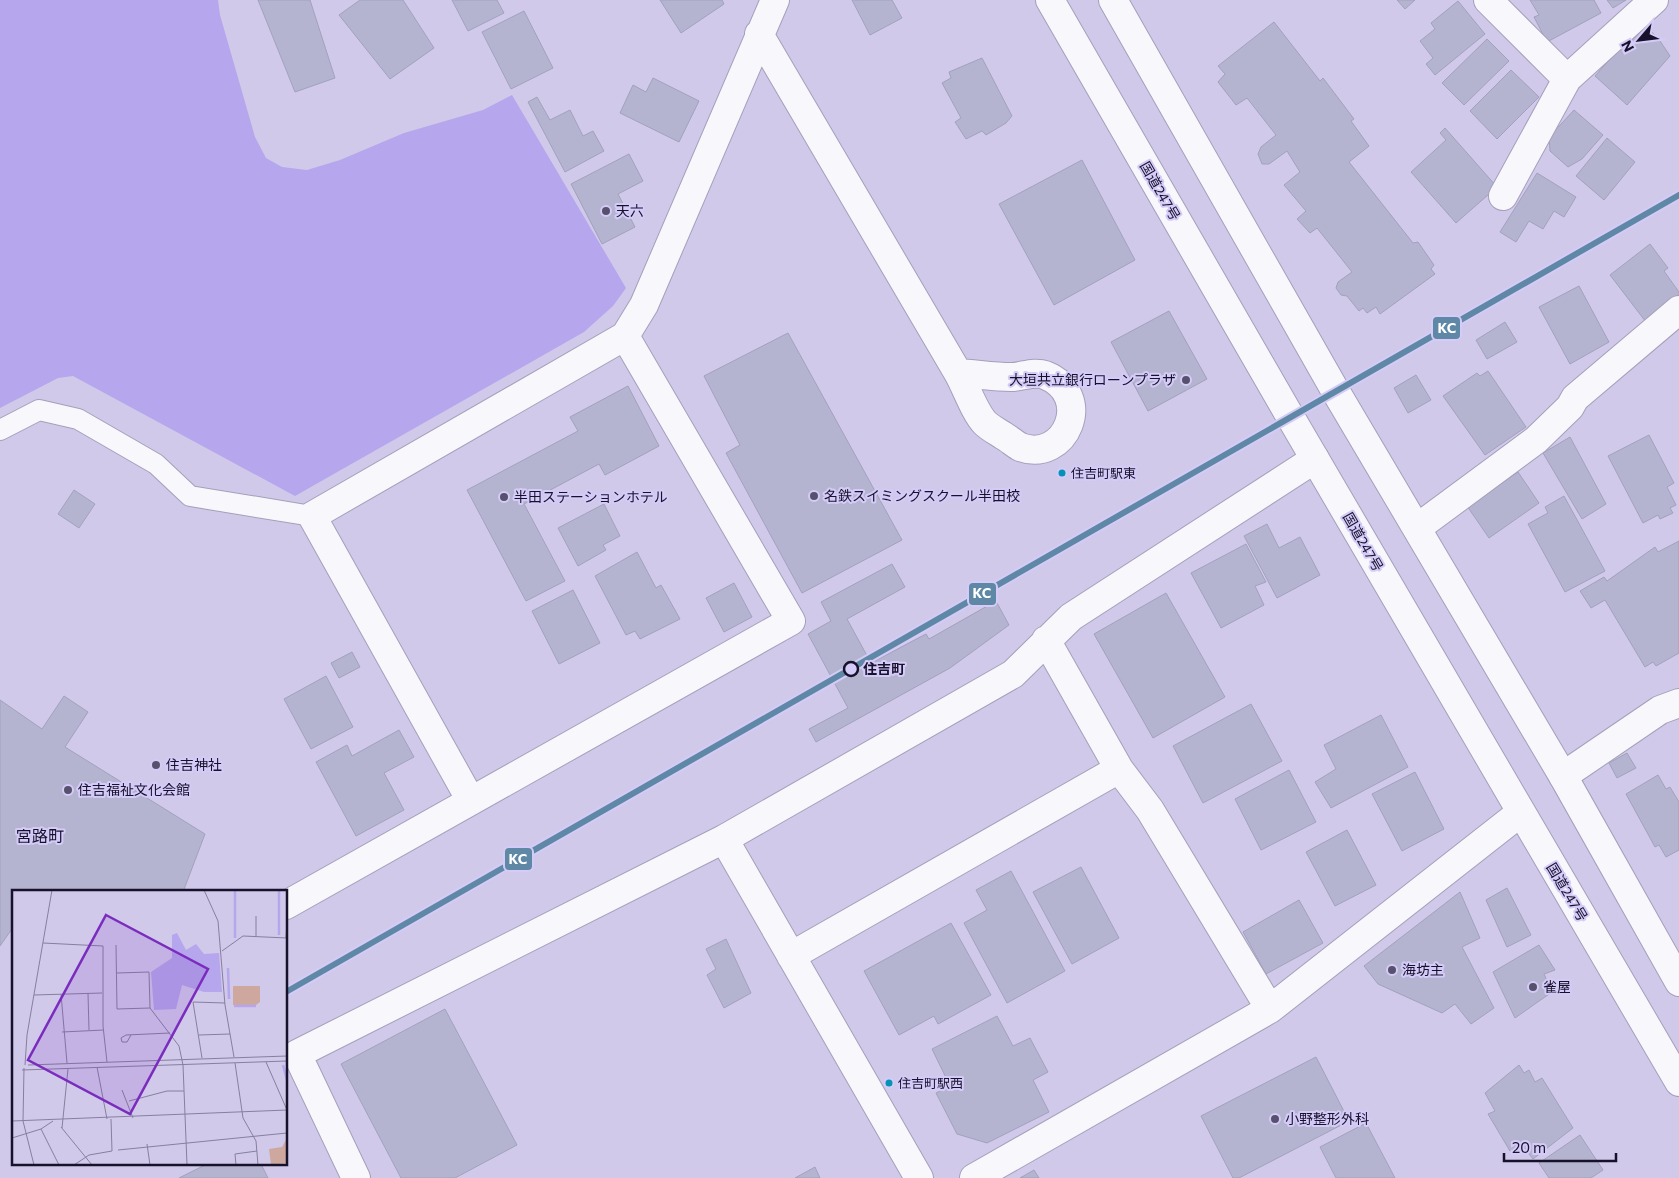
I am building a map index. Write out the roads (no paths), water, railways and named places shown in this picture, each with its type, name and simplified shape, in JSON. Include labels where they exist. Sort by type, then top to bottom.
[{"type":"main road","points":[[471,801],[312,516],[625,336],[644,305],[775,0]]},
{"type":"main road","name":"国道247号","points":[[1050,0],[1520,813],[1679,1082]]},
{"type":"main road","points":[[1113,0],[1336,392],[1563,776],[1679,982]]},
{"type":"main road","points":[[1488,0],[1567,79]]},
{"type":"main road","points":[[1503,196],[1567,79],[1654,0]]},
{"type":"main road","points":[[759,34],[958,373]]},
{"type":"main road","points":[[1417,528],[1536,440],[1570,407],[1575,398],[1679,310]]},
{"type":"main road","points":[[288,904],[791,621],[625,336]]},
{"type":"main road","points":[[356,1178],[297,1054],[724,840],[1013,674],[1071,616],[1315,459]]},
{"type":"main road","points":[[1046,640],[1119,770],[1150,810],[1270,1009]]},
{"type":"main road","points":[[1563,776],[1660,710],[1679,703]]},
{"type":"main road","points":[[791,956],[1119,770]]},
{"type":"main road","points":[[974,1178],[1270,1009],[1520,813]]},
{"type":"main road","points":[[724,840],[919,1178]]},
{"type":"lane","points":[[0,430],[39,410],[78,419],[156,464],[190,496],[312,516]]},
{"type":"place","name":"天六","points":[[606,211]]},
{"type":"place","name":"大垣共立銀行ローンプラザ","points":[[1186,380]]},
{"type":"place","name":"住吉町駅東","points":[[1062,473]]},
{"type":"place","name":"名鉄スイミングスクール半田校","points":[[814,496]]},
{"type":"place","name":"半田ステーションホテル","points":[[504,497]]},
{"type":"place","name":"住吉町","points":[[851,669]]},
{"type":"place","name":"住吉神社","points":[[156,765]]},
{"type":"place","name":"住吉福祉文化会館","points":[[68,790]]},
{"type":"place","name":"海坊主","points":[[1392,970]]},
{"type":"place","name":"雀屋","points":[[1533,987]]},
{"type":"place","name":"住吉町駅西","points":[[889,1083]]},
{"type":"place","name":"小野整形外科","points":[[1275,1119]]},
{"type":"district","name":"宮路町","points":[[40,836]]}]
